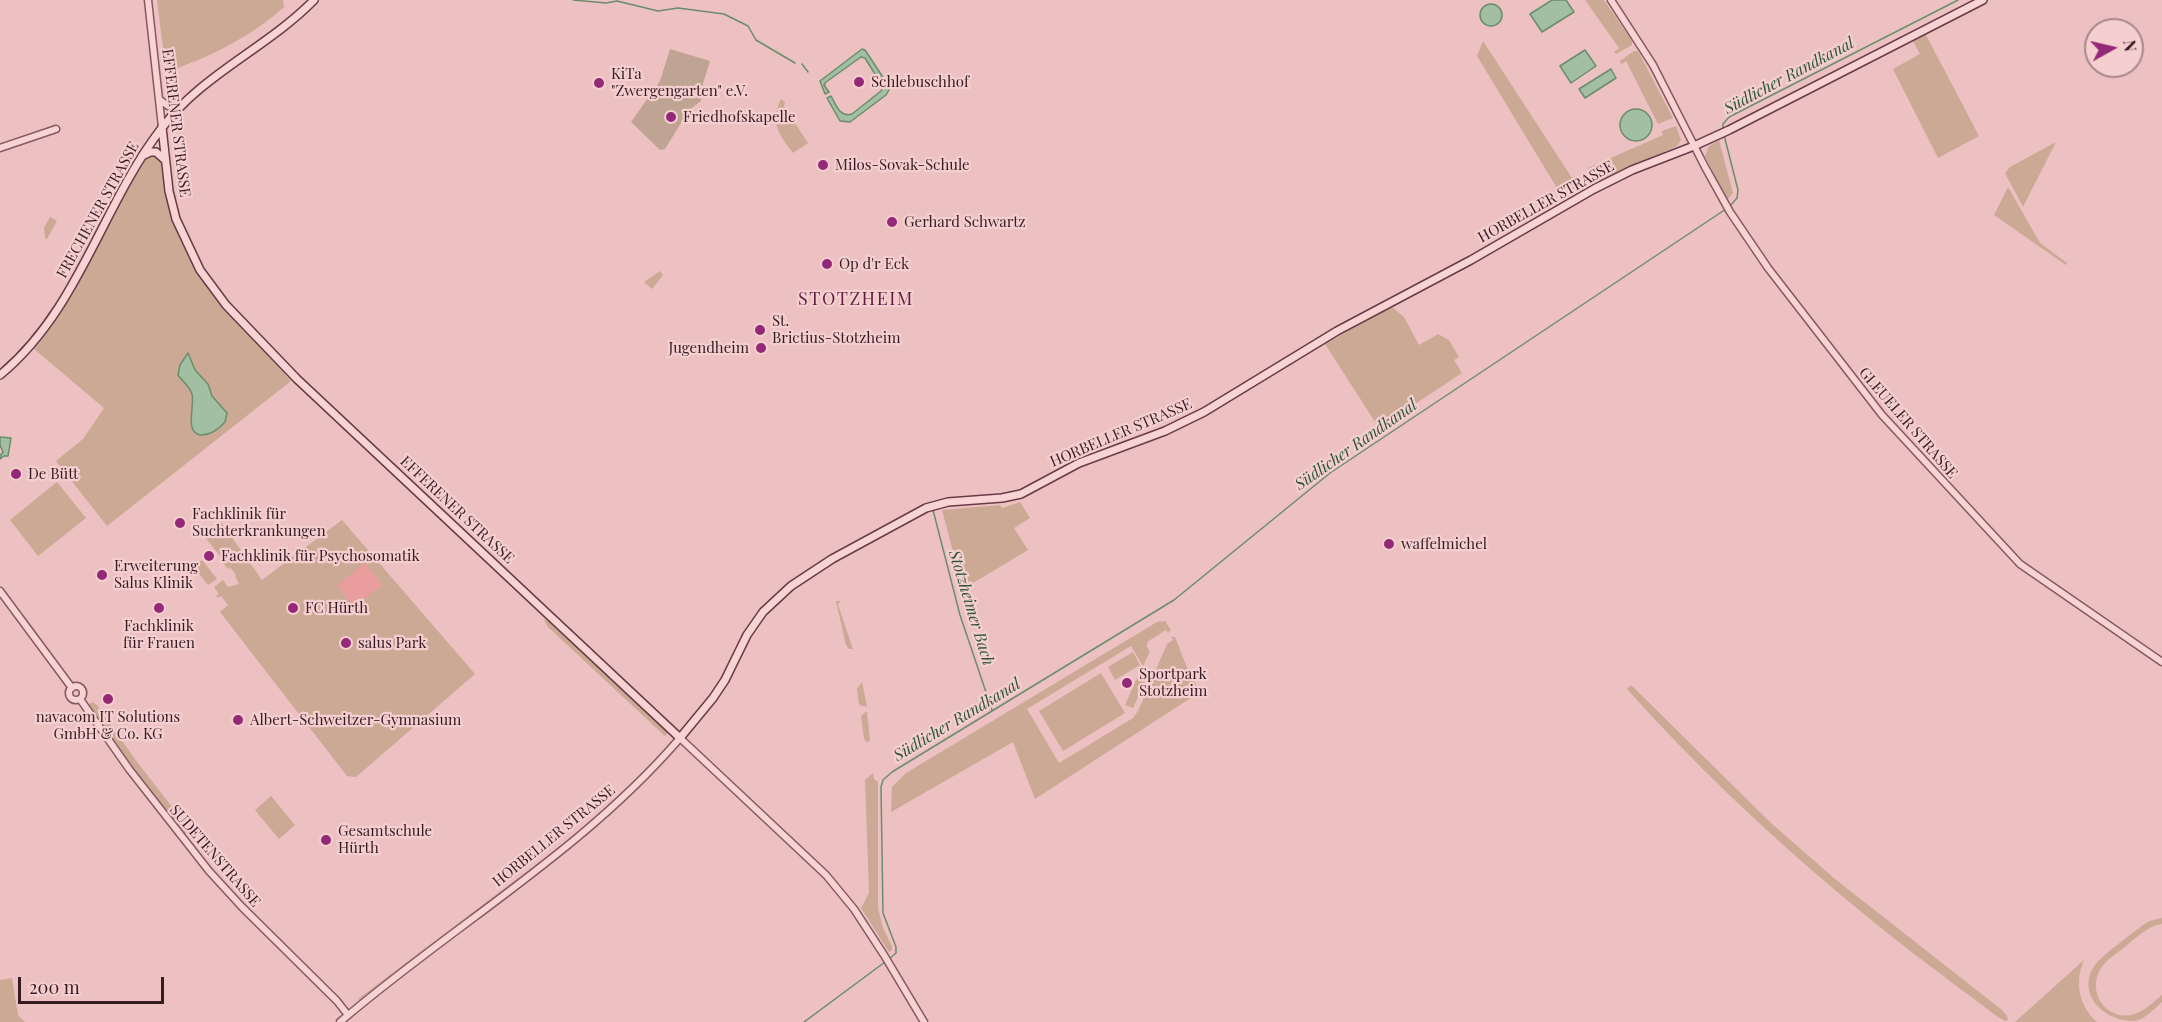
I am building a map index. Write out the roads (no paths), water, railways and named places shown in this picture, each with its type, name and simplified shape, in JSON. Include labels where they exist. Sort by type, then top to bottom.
[{"type":"main road","name":"FRECHENER STRASSE","points":[[0,375],[30,346],[54,317],[74,284],[116,201],[162,127],[182,105],[220,71],[261,44],[294,19],[314,0]]},
{"type":"main road","name":"HORBELLER STRASSE","points":[[680,738],[713,699],[747,635],[763,612],[791,586],[832,559],[926,508],[948,502],[1002,498],[1021,494],[1079,463],[1185,422],[1337,331],[1481,255],[1594,189],[1638,168],[1719,135],[1983,0]]},
{"type":"main road","name":"EFFERENER STRASSE","points":[[162,127],[169,190],[183,237],[200,270],[226,305],[297,379],[680,738]]},
{"type":"main road","points":[[142,156],[156,152],[165,160]]},
{"type":"street","name":"EFFERENER STRASSE","points":[[148,0],[162,127]]},
{"type":"street","name":"GLEUELER STRASSE","points":[[1611,0],[1653,65],[1730,212],[1768,268],[1882,415],[2014,559],[2162,662]]},
{"type":"street","points":[[159,98],[168,106],[182,105]]},
{"type":"street","points":[[0,148],[56,129]]},
{"type":"street","name":"SUDETENSTRASSE","points":[[0,591],[72,688],[69,692],[71,698],[80,699],[129,769],[209,871],[242,907],[338,1001],[348,1015]]},
{"type":"street","name":"EFFERENER STRASSE","points":[[680,738],[826,875],[854,909],[924,1022]]},
{"type":"street","name":"HORBELLER STRASSE","points":[[340,1022],[389,980],[610,812],[644,779],[680,738]]},
{"type":"waterway","name":"Stotzheimer Bach","points":[[573,0],[606,3],[617,1],[658,11],[678,8],[724,14],[748,26],[756,40],[795,63]]},
{"type":"waterway","name":"Südlicher Randkanal","points":[[1723,130],[1723,124],[1729,117],[1958,0]]},
{"type":"waterway","name":"Stotzheimer Bach","points":[[802,64],[808,72]]},
{"type":"waterway","name":"Südlicher Randkanal","points":[[1724,135],[1738,190],[1737,198],[1730,206]]},
{"type":"waterway","name":"Südlicher Randkanal","points":[[889,959],[896,953],[896,947],[883,913],[881,787],[883,780],[892,772],[1174,600],[1330,473],[1726,209]]},
{"type":"waterway","name":"Stotzheimer Bach","points":[[933,510],[960,615],[992,710]]},
{"type":"waterway","name":"Südlicher Randkanal","points":[[804,1022],[885,962]]},
{"type":"place","name":"Schlebuschhof","points":[[859,82]]},
{"type":"place","name":"KiTa \"Zwergengarten\" e.V.","points":[[599,83]]},
{"type":"place","name":"Friedhofskapelle","points":[[671,117]]},
{"type":"place","name":"Milos-Sovak-Schule","points":[[823,165]]},
{"type":"place","name":"Gerhard Schwartz","points":[[892,222]]},
{"type":"place","name":"Op d'r Eck","points":[[827,264]]},
{"type":"place","name":"St. Brictius-Stotzheim","points":[[760,330]]},
{"type":"place","name":"Jugendheim","points":[[761,348]]},
{"type":"place","name":"De Bütt","points":[[16,474]]},
{"type":"place","name":"Fachklinik für Suchterkrankungen","points":[[180,523]]},
{"type":"place","name":"waffelmichel","points":[[1389,544]]},
{"type":"place","name":"Fachklinik für Psychosomatik","points":[[209,556]]},
{"type":"place","name":"Erweiterung Salus Klinik","points":[[102,575]]},
{"type":"place","name":"Fachklinik für Frauen","points":[[159,608]]},
{"type":"place","name":"FC Hürth","points":[[293,608]]},
{"type":"place","name":"salus Park","points":[[346,643]]},
{"type":"place","name":"Sportpark Stotzheim","points":[[1127,683]]},
{"type":"place","name":"navacom IT Solutions GmbH & Co. KG","points":[[108,699]]},
{"type":"place","name":"Albert-Schweitzer-Gymnasium","points":[[238,720]]},
{"type":"place","name":"Gesamtschule Hürth","points":[[326,840]]},
{"type":"district","name":"STOTZHEIM","points":[[856,299]]}]
